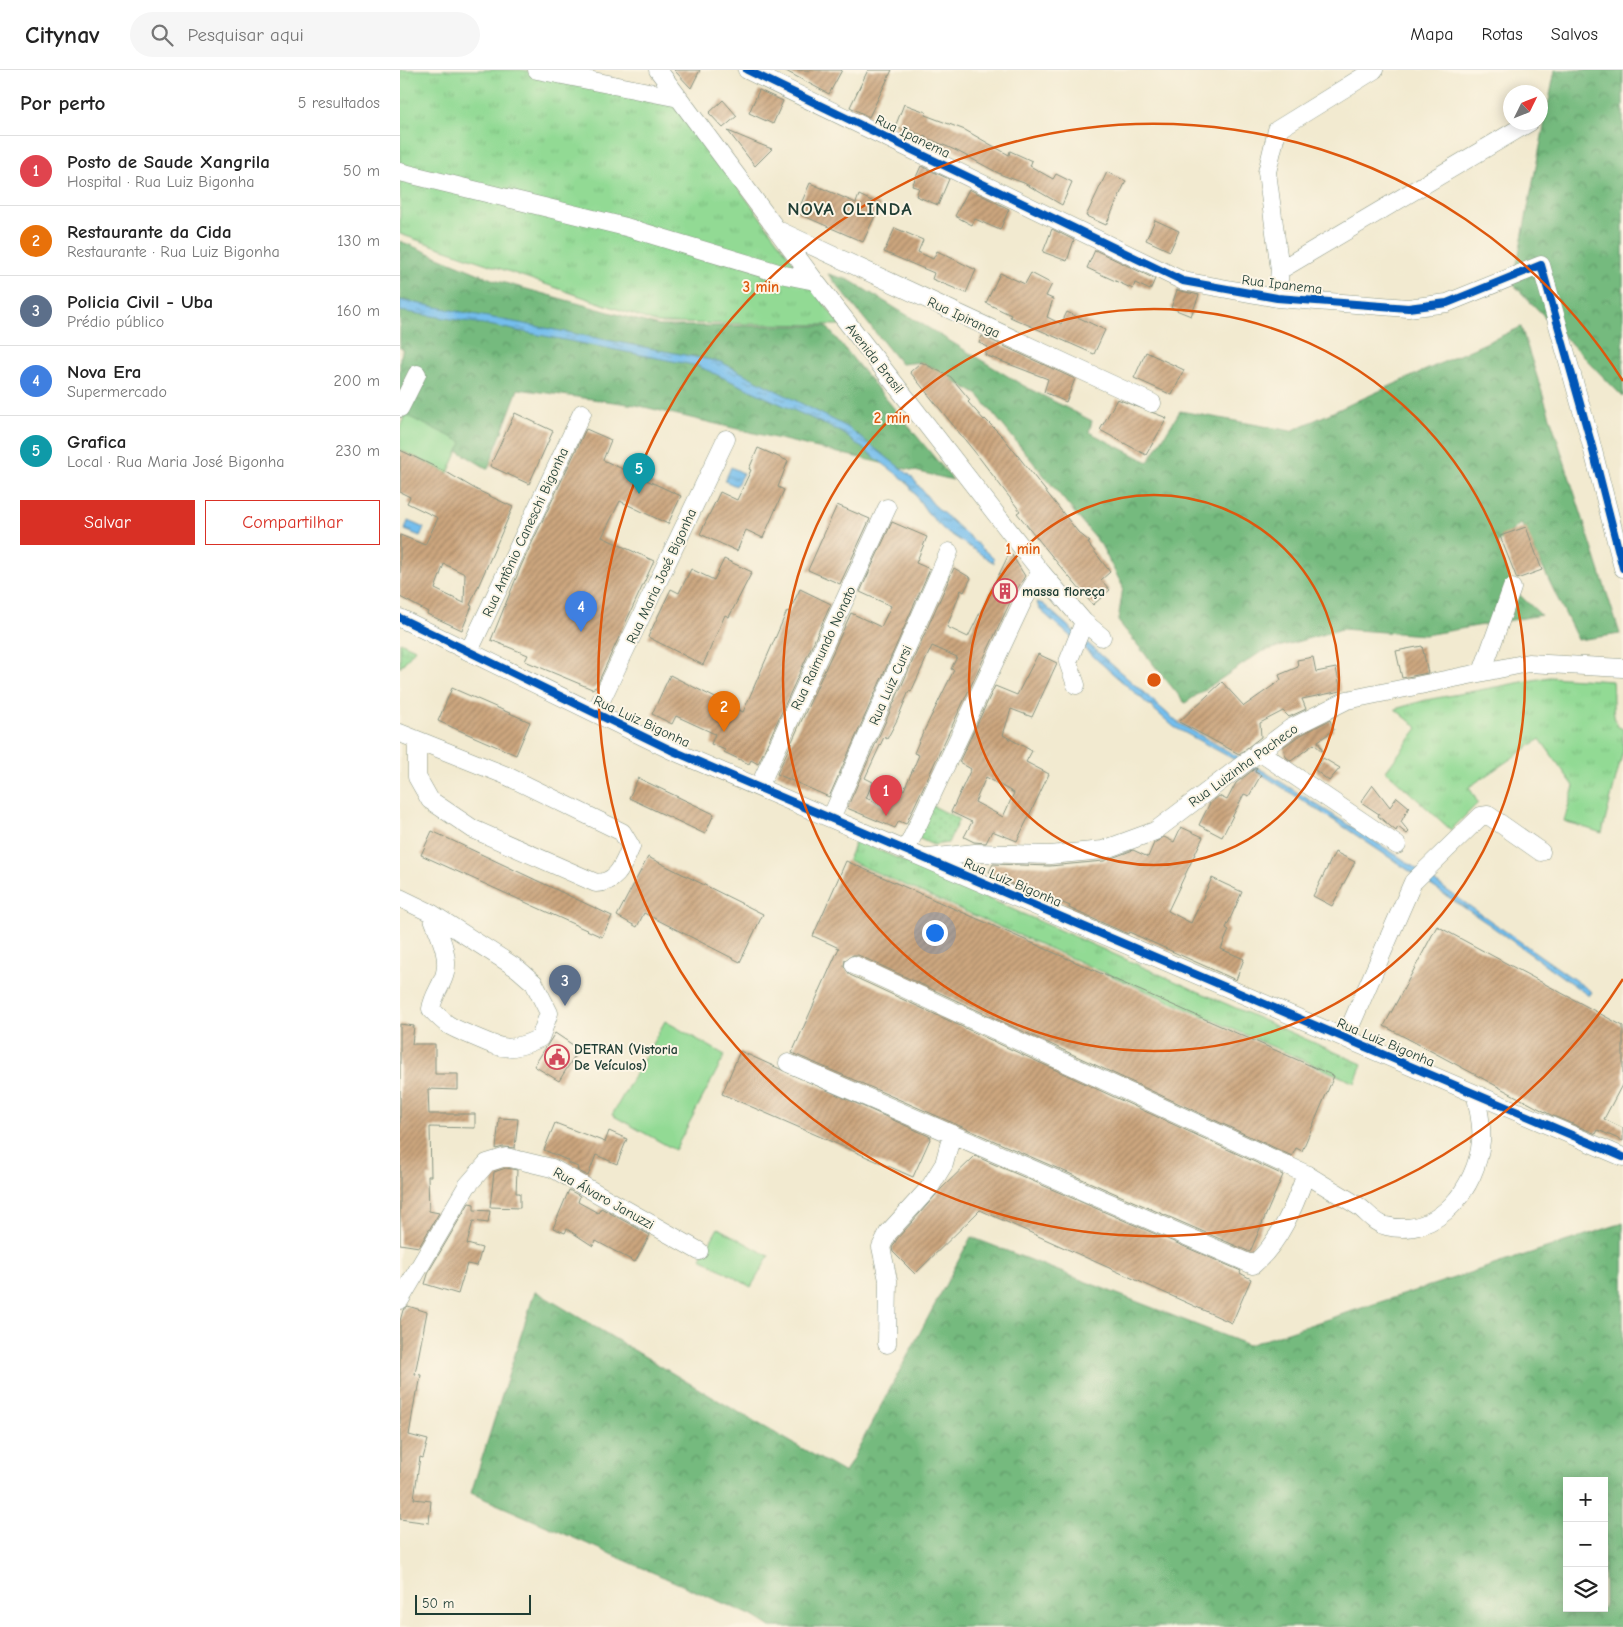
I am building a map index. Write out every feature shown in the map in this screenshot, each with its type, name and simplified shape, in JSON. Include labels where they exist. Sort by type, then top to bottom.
[{"type":"street","points":[[537,70],[679,98]]},
{"type":"street","name":"Avenida Brasil","points":[[658,70],[815,281],[1082,626],[1102,637]]},
{"type":"street","name":"Rua Ipanema","points":[[747,70],[1183,281],[1277,298],[1408,308],[1447,303],[1541,265],[1590,439],[1623,568]]},
{"type":"street","points":[[1277,298],[1280,270],[1267,172],[1277,130],[1374,70]]},
{"type":"street","points":[[1280,270],[1516,130]]},
{"type":"street","points":[[400,172],[626,227],[785,275],[815,281]]},
{"type":"street","name":"Rua Ipiranga","points":[[777,230],[1152,403]]},
{"type":"street","points":[[400,408],[417,374]]},
{"type":"street","name":"Rua Antônio Caneschi Bigonha","points":[[469,651],[582,413]]},
{"type":"street","name":"Rua Maria José Bigonha","points":[[596,713],[726,439]]},
{"type":"street","name":"Rua Raimundo Nonato","points":[[760,787],[887,508]]},
{"type":"street","name":"Rua Luiz Cursi","points":[[831,818],[949,552]]},
{"type":"street","points":[[906,850],[1023,601],[1041,572]]},
{"type":"street","points":[[1482,672],[1512,588]]},
{"type":"street","name":"Rua Luiz Bigonha","points":[[400,618],[671,750],[1623,1157]]},
{"type":"street","points":[[1076,685],[1068,662],[1082,626]]},
{"type":"street","name":"Rua Luizinha Pacheco","points":[[925,858],[975,853],[1050,855],[1103,850],[1155,831],[1258,751],[1291,728],[1347,700],[1528,663],[1623,668]]},
{"type":"street","points":[[400,733],[505,775],[622,832],[631,846],[618,876],[606,883],[596,883],[473,829],[430,800],[417,777],[417,740]]},
{"type":"street","points":[[1258,751],[1397,845]]},
{"type":"street","points":[[1340,1035],[1346,1036],[1413,882],[1484,814],[1541,852]]},
{"type":"street","points":[[400,898],[431,913],[518,969],[534,983],[548,1013],[540,1038],[525,1045],[504,1048],[486,1044],[452,1029],[432,1009],[433,999],[445,974],[447,959],[431,913]]},
{"type":"street","points":[[854,965],[1306,1174],[1360,1208],[1383,1226],[1408,1229],[1441,1215],[1452,1205],[1472,1178],[1482,1138],[1476,1095]]},
{"type":"street","points":[[788,1063],[1253,1265],[1271,1246],[1283,1228],[1295,1205],[1306,1174]]},
{"type":"street","points":[[887,1344],[888,1280],[881,1247],[888,1233],[930,1187],[944,1164],[952,1134]]},
{"type":"street","name":"Rua Álvaro Januzzi","points":[[400,1300],[468,1186],[487,1164],[506,1157],[552,1168],[699,1251]]},
{"type":"green space","points":[[400,70],[522,70],[674,101],[840,325],[658,323],[400,234]]},
{"type":"green space","points":[[1555,70],[1623,70],[1623,397],[1513,284],[1543,130],[1548,130],[1548,106]]},
{"type":"green space","points":[[400,241],[494,280],[659,326],[826,326],[953,480],[636,405],[518,389],[488,469],[400,416],[400,359],[403,349],[400,348]]},
{"type":"green space","points":[[828,274],[849,280],[1024,386],[1092,421],[1089,432],[1148,462],[1180,411],[1291,431],[1521,327],[1620,634],[1578,640],[1521,523],[1497,544],[1512,588],[1541,615],[1425,635],[1342,629],[1261,652],[1185,703],[1118,621],[1123,587],[1101,545],[978,395],[921,362],[901,364]]},
{"type":"green space","points":[[405,415],[462,442],[448,473],[400,450],[400,427]]},
{"type":"green space","points":[[400,642],[415,649],[400,668]]},
{"type":"green space","points":[[1549,677],[1612,681],[1613,710],[1617,726],[1623,729],[1623,751],[1602,833],[1564,821],[1574,786],[1540,739],[1469,787],[1478,803],[1451,830],[1386,771],[1418,728],[1395,709],[1426,700]]},
{"type":"green space","points":[[931,805],[959,819],[948,843],[933,845],[916,837]]},
{"type":"green space","points":[[856,840],[1362,1064],[1355,1083],[848,860]]},
{"type":"green space","points":[[665,1021],[725,1055],[675,1150],[612,1115]]},
{"type":"green space","points":[[1623,1223],[1623,1627],[771,1627],[755,1617],[471,1493],[535,1291],[719,1401],[845,1473],[971,1237],[1248,1345]]},
{"type":"green space","points":[[718,1228],[769,1256],[751,1287],[701,1258]]},
{"type":"water","points":[[400,300],[721,362],[847,427],[911,476],[933,504],[993,558],[994,563],[943,529],[927,512],[906,481],[841,432],[698,366],[483,324],[400,311]]},
{"type":"water","points":[[731,467],[743,473],[736,486],[725,481]]},
{"type":"water","points":[[408,521],[424,528],[420,536],[405,530]]},
{"type":"water","points":[[1037,602],[1043,604],[1177,722],[1265,772],[1401,858],[1592,992],[1589,996],[1487,923],[1263,775],[1174,727],[1039,609]]},
{"type":"building","points":[[674,70],[700,70],[691,88]]},
{"type":"building","points":[[784,70],[842,70],[829,94]]},
{"type":"building","points":[[868,70],[892,70],[869,117],[850,107]]},
{"type":"building","points":[[759,90],[783,101],[773,124],[749,113]]},
{"type":"building","points":[[723,100],[737,116],[723,128],[709,113]]},
{"type":"building","points":[[904,104],[926,112],[925,115],[965,130],[1009,155],[1010,151],[1032,161],[1030,166],[1053,179],[1056,174],[1072,182],[1062,205],[1024,183],[1002,175],[957,151],[907,129],[906,131],[895,127]]},
{"type":"building","points":[[728,131],[759,144],[772,149],[755,166]]},
{"type":"building","points":[[921,166],[949,179],[938,205],[916,196],[919,188],[912,186]]},
{"type":"building","points":[[1107,172],[1126,181],[1106,225],[1086,216]]},
{"type":"building","points":[[810,183],[856,203],[859,195],[880,205],[863,242],[797,213]]},
{"type":"building","points":[[969,189],[1009,209],[1000,230],[975,219],[972,225],[955,216]]},
{"type":"building","points":[[1155,220],[1179,231],[1170,251],[1146,240]]},
{"type":"building","points":[[895,228],[923,240],[918,252],[933,259],[937,251],[976,270],[966,293],[932,279],[934,273],[884,252]]},
{"type":"building","points":[[1052,229],[1074,240],[1067,261],[1043,252]]},
{"type":"building","points":[[1095,250],[1155,279],[1150,290],[1135,283],[1133,289],[1087,268]]},
{"type":"building","points":[[1000,273],[1025,284],[1031,273],[1052,284],[1046,296],[1053,299],[1047,317],[1061,324],[1067,312],[1105,330],[1094,354],[1010,317],[1011,315],[986,303]]},
{"type":"building","points":[[1177,290],[1199,295],[1191,316],[1171,308]]},
{"type":"building","points":[[982,336],[1075,379],[1066,402],[1044,392],[1048,379],[985,355],[988,347],[979,343]]},
{"type":"building","points":[[1146,352],[1184,370],[1172,395],[1134,378]]},
{"type":"building","points":[[921,362],[951,377],[970,400],[968,402],[1003,437],[1078,532],[1090,542],[1088,543],[1110,572],[1101,580],[1110,590],[1093,605],[1017,513],[1020,511],[910,372]]},
{"type":"building","points":[[1117,399],[1167,418],[1146,455],[1100,430]]},
{"type":"building","points":[[515,413],[553,431],[529,484],[490,466]]},
{"type":"building","points":[[586,429],[611,440],[603,460],[681,496],[668,524],[620,501],[602,537],[654,561],[596,687],[592,689],[525,661],[528,655],[491,640],[521,566]]},
{"type":"building","points":[[758,448],[788,461],[778,487],[784,490],[763,538],[746,530],[737,551],[700,534],[720,492],[737,500],[751,470],[749,469]]},
{"type":"building","points":[[400,450],[513,507],[470,605],[472,606],[462,630],[427,614],[428,612],[400,597],[400,535],[425,545],[438,518],[407,503],[410,497],[400,492]],"holes":[[[444,564],[465,574],[464,603],[435,589]]]},
{"type":"building","points":[[837,505],[870,519],[840,584],[808,570]]},
{"type":"building","points":[[892,522],[927,537],[916,563],[930,569],[829,797],[777,774],[851,613],[881,627],[891,606],[860,592]]},
{"type":"building","points":[[1526,527],[1542,570],[1517,579],[1500,536]]},
{"type":"building","points":[[1010,552],[1025,576],[1013,596],[906,824],[899,821],[895,828],[847,808],[954,568],[971,578],[964,592],[961,590],[947,627],[968,637]],"holes":[[[932,646],[957,657],[951,669],[954,670],[914,753],[919,755],[904,790],[899,788],[889,809],[866,798],[873,782],[865,778],[884,737],[887,739],[897,720],[909,691],[911,692]]]},
{"type":"building","points":[[724,559],[752,572],[729,617],[725,615],[703,665],[648,637],[671,589],[679,593],[691,569],[714,580]]},
{"type":"building","points":[[800,589],[831,604],[758,764],[751,760],[749,764],[711,744],[715,734],[676,716],[672,724],[652,714],[670,675],[743,712],[787,611],[789,612]]},
{"type":"building","points":[[1422,646],[1428,673],[1402,678],[1396,651]]},
{"type":"building","points":[[1038,654],[1057,663],[1032,717],[1011,709],[1003,735],[1032,751],[1026,762],[1049,774],[1017,841],[992,831],[986,843],[974,842],[964,837],[972,822],[951,812],[971,769],[959,762],[995,686],[1017,695]],"holes":[[[986,777],[1014,793],[1003,817],[975,802]]]},
{"type":"building","points":[[1313,657],[1316,672],[1336,668],[1341,691],[1302,699],[1306,709],[1289,717],[1283,711],[1260,723],[1261,737],[1239,754],[1179,722],[1222,682],[1244,706],[1281,680],[1279,675],[1298,667],[1297,660]]},
{"type":"building","points":[[452,688],[530,722],[516,755],[438,721]]},
{"type":"building","points":[[1330,720],[1334,730],[1318,741],[1323,752],[1314,744],[1291,761],[1286,757],[1283,747],[1297,737]]},
{"type":"building","points":[[1323,758],[1340,768],[1329,781],[1315,770]]},
{"type":"building","points":[[1257,767],[1255,772],[1261,775],[1249,796],[1244,794],[1222,837],[1199,825],[1210,803],[1219,796],[1227,800],[1236,783]]},
{"type":"building","points":[[638,778],[714,814],[705,834],[629,798]]},
{"type":"building","points":[[1373,785],[1390,807],[1397,797],[1409,807],[1401,822],[1409,832],[1407,834],[1398,827],[1396,831],[1378,816],[1379,814],[1361,802]]},
{"type":"building","points":[[1181,827],[1203,837],[1168,911],[1191,923],[1212,878],[1242,892],[1226,928],[1229,930],[1221,949],[1244,959],[1236,980],[1129,932],[1128,934],[1082,914],[1069,908],[1070,906],[1020,885],[1019,887],[1016,886],[989,872],[993,864],[1050,866],[1104,861],[1133,850],[1148,857],[1154,843],[1164,837],[1174,842]]},
{"type":"building","points":[[432,831],[612,916],[602,937],[421,855]]},
{"type":"building","points":[[1335,852],[1355,862],[1332,906],[1313,896]]},
{"type":"building","points":[[648,857],[763,914],[740,962],[644,913],[637,927],[617,916]]},
{"type":"building","points":[[846,861],[1334,1076],[1302,1151],[1296,1148],[1292,1156],[858,955],[853,955],[845,960],[844,966],[850,975],[1283,1175],[1250,1252],[792,1053],[839,948],[813,936]]},
{"type":"building","points":[[1437,926],[1623,1026],[1623,1083],[1604,1119],[1623,1128],[1623,1141],[1598,1130],[1596,1134],[1551,1115],[1384,1026]]},
{"type":"building","points":[[400,1024],[414,1026],[412,1044],[435,1044],[435,1074],[458,1074],[458,1090],[428,1089],[429,1114],[475,1114],[475,1128],[430,1127],[431,1176],[428,1176],[429,1211],[439,1213],[419,1247],[400,1244]]},
{"type":"building","name":"DETRAN (Vistoria De Veículos)","points":[[555,1033],[579,1049],[559,1081],[534,1066]]},
{"type":"building","points":[[740,1051],[931,1137],[913,1177],[722,1094]]},
{"type":"building","points":[[499,1118],[518,1119],[515,1148],[503,1147],[496,1149]]},
{"type":"building","points":[[555,1123],[605,1142],[609,1131],[627,1139],[617,1164],[596,1155],[588,1176],[577,1170],[578,1167],[568,1163],[569,1161],[544,1150]]},
{"type":"building","points":[[975,1156],[1241,1271],[1240,1273],[1251,1279],[1232,1323],[980,1210],[915,1274],[893,1252],[892,1248],[897,1239],[942,1188]]},
{"type":"building","points":[[506,1168],[517,1170],[516,1193],[520,1193],[520,1208],[490,1207],[494,1172]]},
{"type":"building","points":[[569,1190],[580,1196],[578,1202],[598,1213],[601,1208],[650,1235],[635,1262],[596,1241],[593,1246],[567,1229],[565,1233],[553,1228]]},
{"type":"building","points":[[469,1203],[474,1204],[474,1210],[490,1211],[488,1223],[473,1221],[467,1244],[482,1248],[477,1266],[467,1264],[458,1294],[425,1284],[429,1271]]},
{"type":"building","points":[[408,1306],[427,1312],[415,1374],[421,1375],[418,1392],[416,1392],[409,1435],[428,1440],[423,1458],[420,1457],[414,1499],[431,1501],[429,1523],[400,1519],[400,1321],[403,1310]]},
{"type":"cycle path","points":[[747,70],[1183,281],[1277,298],[1408,308],[1447,303],[1541,265],[1590,439],[1623,568]]},
{"type":"cycle path","points":[[400,618],[671,750],[1623,1157]]},
{"type":"place","name":"Grafica","points":[[639,494]]},
{"type":"place","name":"massa floreça","points":[[1005,591]]},
{"type":"place","name":"Nova Era","points":[[581,632]]},
{"type":"place","name":"Restaurante da Cida","points":[[724,732]]},
{"type":"place","name":"Posto de Saude Xangrila","points":[[886,816]]},
{"type":"place","name":"Policia Civil - Uba","points":[[565,1006]]},
{"type":"place","name":"DETRAN (Vistoria De Veículos)","points":[[557,1057]]},
{"type":"district","name":"NOVA OLINDA","points":[[850,208]]}]
